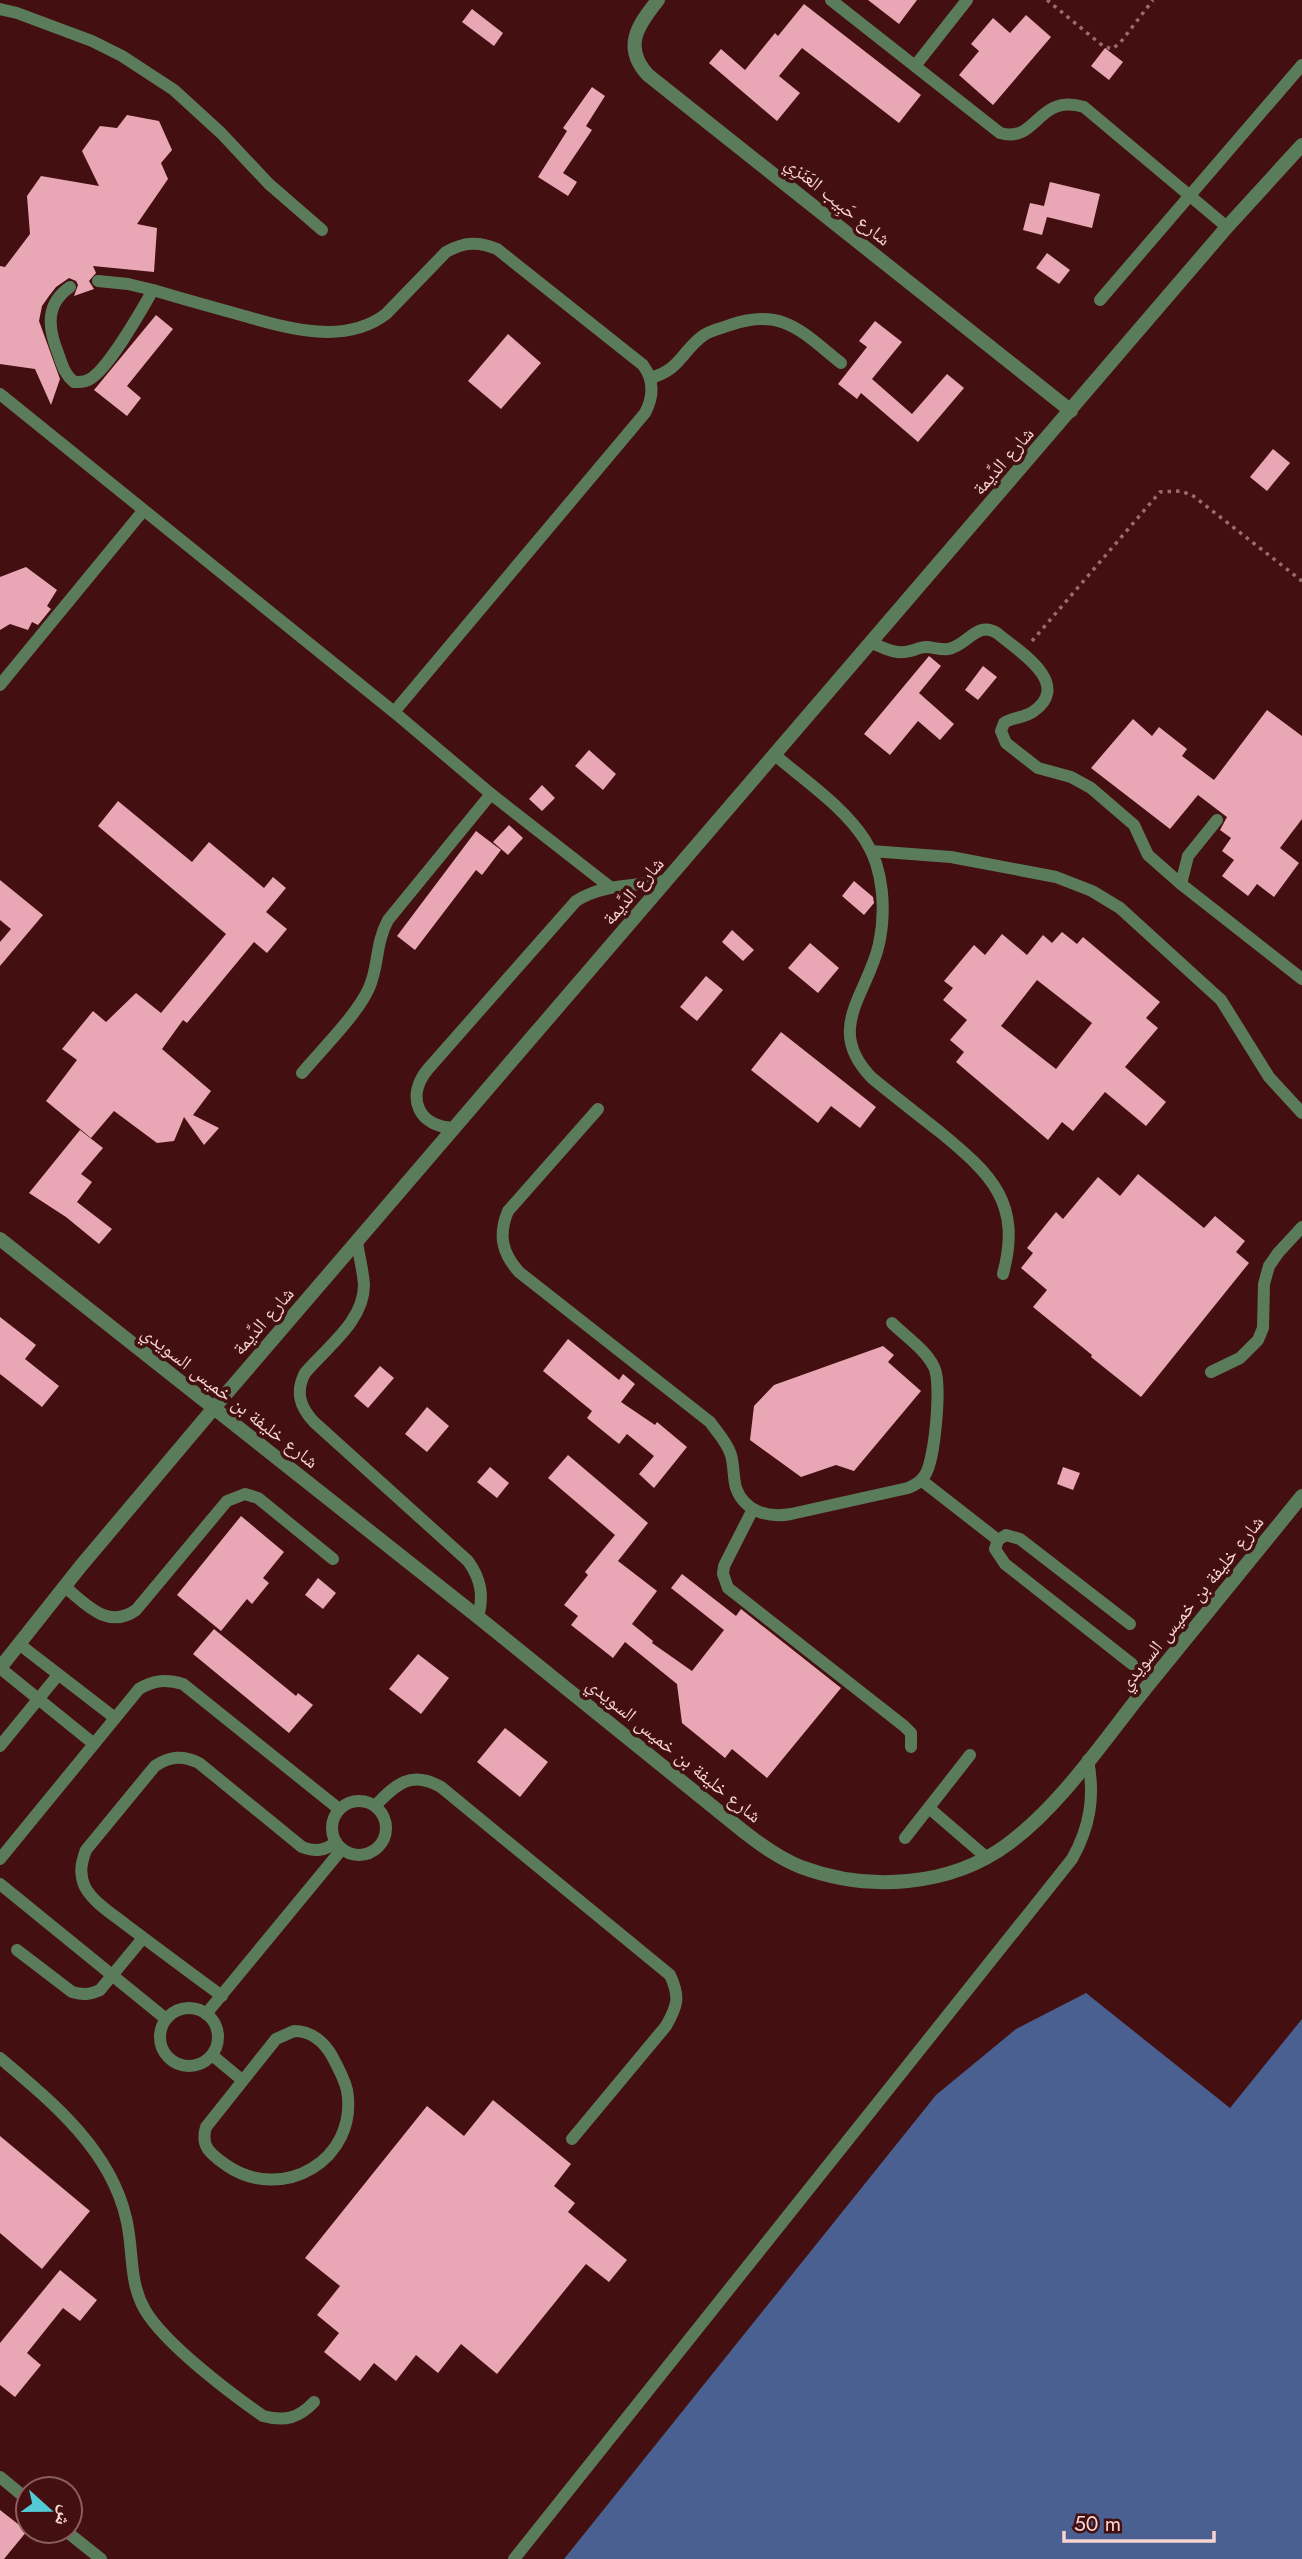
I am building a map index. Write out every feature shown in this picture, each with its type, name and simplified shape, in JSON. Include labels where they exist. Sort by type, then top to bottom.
[{"type":"street","name":"شارع حَبِيب العَنَزِي","points":[[658,0],[643,18],[635,39],[637,59],[648,75],[1071,411]]},
{"type":"street","name":"شارع الدِّيمة","points":[[0,1668],[214,1409],[1227,227],[1302,145]]},
{"type":"street","name":"شارع خليفة بن خميس السويدي","points":[[0,1239],[478,1617],[743,1831],[770,1851],[831,1877],[898,1882],[931,1877],[966,1867],[1008,1844],[1032,1824],[1088,1760],[1302,1496]]},
{"type":"lane","points":[[831,0],[993,128],[1008,135],[1024,132],[1047,109],[1059,104],[1071,103],[1084,107],[1227,227]]},
{"type":"lane","points":[[915,66],[967,0]]},
{"type":"lane","points":[[0,9],[92,41],[122,56],[174,90],[269,184],[322,230]]},
{"type":"lane","points":[[1100,300],[1302,65]]},
{"type":"lane","points":[[99,281],[153,290],[293,328],[355,330],[386,314],[446,252],[457,245],[484,244],[497,249],[636,359],[646,370],[652,396],[645,413],[394,712]]},
{"type":"lane","points":[[71,287],[60,297],[51,314],[50,332],[65,372],[74,382],[84,382],[96,374],[153,290]]},
{"type":"lane","points":[[650,379],[671,370],[705,334],[745,320],[770,318],[793,326],[841,363]]},
{"type":"lane","points":[[0,394],[394,712],[491,794],[610,887]]},
{"type":"lane","points":[[0,685],[143,511]]},
{"type":"lane","points":[[872,643],[898,652],[925,647],[948,649],[986,628],[997,633],[1041,670],[1045,676],[1047,691],[1037,709],[1004,723],[1001,731],[1003,740],[1038,768],[1078,779],[1091,788],[1129,820],[1148,855],[1302,979]]},
{"type":"lane","points":[[775,755],[851,821],[877,864],[882,889],[879,945],[850,1017],[852,1051],[860,1066],[872,1078],[972,1159],[993,1182],[1004,1203],[1010,1227],[1009,1251],[1003,1275]]},
{"type":"lane","points":[[302,1073],[355,1010],[370,987],[378,941],[388,920],[491,794]]},
{"type":"lane","points":[[1181,884],[1188,856],[1217,820]]},
{"type":"lane","points":[[871,851],[951,857],[1056,877],[1092,891],[1120,908],[1221,1000],[1269,1077],[1302,1113]]},
{"type":"lane","points":[[455,1128],[444,1128],[425,1118],[416,1098],[421,1077],[565,911],[588,893],[610,887],[667,880]]},
{"type":"lane","points":[[598,1109],[508,1211],[503,1224],[504,1250],[519,1272],[709,1422],[730,1454],[737,1488],[752,1509],[778,1517],[908,1489],[926,1474],[938,1397],[937,1376],[929,1359],[892,1323]]},
{"type":"lane","points":[[1211,1372],[1240,1358],[1258,1340],[1263,1328],[1264,1284],[1269,1266],[1302,1227]]},
{"type":"lane","points":[[357,1242],[364,1286],[358,1310],[352,1321],[305,1373],[299,1399],[314,1422],[468,1561],[480,1582],[481,1606],[478,1617]]},
{"type":"lane","points":[[921,1480],[998,1539]]},
{"type":"lane","points":[[65,1587],[105,1618],[129,1615],[227,1501],[245,1494],[258,1498],[333,1559]]},
{"type":"lane","points":[[752,1509],[723,1566],[728,1588],[904,1726],[911,1733],[911,1747]]},
{"type":"lane","points":[[1130,1625],[1020,1539],[1006,1535],[998,1539],[995,1549],[1005,1564],[1132,1664]]},
{"type":"lane","points":[[19,1644],[115,1718]]},
{"type":"lane","points":[[0,1668],[94,1744]]},
{"type":"lane","points":[[0,1746],[58,1675]]},
{"type":"lane","points":[[0,1859],[139,1689],[149,1683],[172,1681],[183,1684],[339,1809]]},
{"type":"lane","points":[[905,1838],[970,1755]]},
{"type":"lane","points":[[222,1996],[90,1895],[80,1873],[81,1861],[93,1840],[149,1773],[163,1761],[182,1757],[200,1763],[309,1850],[339,1846],[358,1855],[374,1850],[384,1837],[384,1820],[375,1806],[353,1801],[339,1809],[332,1825],[339,1846]]},
{"type":"lane","points":[[514,2559],[1072,1859],[1087,1828],[1090,1811],[1092,1794],[1088,1760]]},
{"type":"lane","points":[[375,1806],[393,1787],[401,1783],[419,1778],[432,1782],[670,1975],[678,1993],[674,2012],[666,2026],[572,2139]]},
{"type":"lane","points":[[929,1808],[986,1857]]},
{"type":"lane","points":[[206,2014],[339,1846]]},
{"type":"lane","points":[[0,1884],[166,2019]]},
{"type":"lane","points":[[18,1950],[72,1992],[81,1995],[100,1990],[143,1938]]},
{"type":"lane","points":[[185,2009],[196,2009],[206,2014],[212,2021],[218,2038],[212,2055],[195,2066],[175,2063],[167,2057],[160,2038],[166,2019],[185,2009]]},
{"type":"lane","points":[[301,2031],[323,2043],[342,2073],[348,2110],[344,2128],[325,2159],[310,2171],[275,2181],[239,2174],[209,2152],[203,2135],[206,2127],[242,2080],[281,2035],[301,2031]]},
{"type":"lane","points":[[212,2055],[242,2080]]},
{"type":"lane","points":[[0,2058],[72,2124],[110,2174],[126,2217],[132,2280],[137,2296],[155,2325],[236,2396],[263,2416],[277,2420],[292,2419],[314,2402]]},
{"type":"lane","points":[[0,2477],[14,2488]]},
{"type":"lane","points":[[84,2545],[101,2559]]},
{"type":"path","points":[[1047,0],[1103,46],[1112,49],[1120,43],[1153,0]]},
{"type":"path","points":[[1021,653],[1160,492],[1180,491],[1192,495],[1302,581]]},
{"type":"water","points":[[1086,1993],[1230,2108],[1302,2019],[1302,2559],[564,2559],[936,2095],[1016,2029]]},
{"type":"building","points":[[868,0],[917,0],[899,24]]},
{"type":"building","points":[[804,4],[921,95],[899,123],[802,48],[779,76],[800,93],[777,121],[709,63],[721,49],[745,70],[775,33],[778,36]]},
{"type":"building","points":[[472,9],[503,33],[494,46],[462,22]]},
{"type":"building","points":[[1026,15],[1051,37],[993,105],[959,75],[979,51],[971,44],[993,18],[1010,33]]},
{"type":"building","points":[[1105,48],[1123,62],[1109,80],[1091,66]]},
{"type":"building","points":[[592,87],[605,96],[586,126],[592,130],[563,173],[577,182],[568,196],[538,177],[567,131],[563,128]]},
{"type":"building","points":[[127,115],[159,121],[172,150],[161,163],[168,179],[137,224],[157,228],[154,272],[93,266],[96,273],[89,281],[94,289],[74,296],[78,285],[69,278],[49,296],[42,306],[39,321],[60,379],[51,405],[35,369],[0,364],[0,266],[5,267],[30,234],[27,196],[41,176],[99,186],[82,151],[100,126],[117,128]]},
{"type":"building","points":[[1050,182],[1100,194],[1092,228],[1047,217],[1042,235],[1023,230],[1030,203],[1044,206]]},
{"type":"building","points":[[1047,253],[1070,270],[1059,284],[1036,268]]},
{"type":"building","points":[[156,315],[173,329],[127,386],[141,398],[127,416],[94,390]]},
{"type":"building","points":[[875,321],[902,342],[872,379],[912,414],[947,374],[964,388],[918,442],[861,393],[857,399],[838,384],[867,347],[859,341]]},
{"type":"building","points":[[508,334],[541,363],[501,409],[468,381]]},
{"type":"building","points":[[1273,449],[1290,463],[1267,491],[1250,477]]},
{"type":"building","points":[[26,567],[57,590],[47,606],[51,609],[38,625],[32,622],[28,630],[10,624],[0,630],[0,577]]},
{"type":"building","points":[[929,656],[941,666],[919,693],[954,724],[940,740],[918,721],[890,755],[864,734]]},
{"type":"building","points":[[983,666],[997,677],[978,700],[965,690]]},
{"type":"building","points":[[1267,710],[1302,736],[1302,819],[1280,848],[1299,863],[1274,897],[1257,884],[1248,896],[1222,876],[1234,860],[1222,851],[1231,838],[1220,830],[1227,817],[1198,795],[1170,829],[1091,768],[1133,719],[1152,736],[1159,727],[1187,749],[1182,756],[1214,780]]},
{"type":"building","points":[[589,750],[616,774],[603,790],[575,766]]},
{"type":"building","points":[[542,785],[555,798],[542,811],[529,799]]},
{"type":"building","points":[[118,801],[192,862],[209,842],[264,888],[273,877],[286,888],[266,912],[287,929],[267,953],[254,942],[187,1023],[183,1020],[162,1049],[211,1091],[193,1115],[219,1128],[204,1145],[184,1117],[174,1141],[157,1143],[114,1111],[91,1138],[46,1101],[77,1060],[62,1049],[93,1011],[106,1022],[136,993],[161,1013],[226,934],[98,826]]},
{"type":"building","points":[[509,825],[523,838],[508,855],[493,842]]},
{"type":"building","points":[[476,831],[501,850],[482,875],[476,870],[415,950],[397,936]]},
{"type":"building","points":[[0,880],[43,915],[0,966],[0,942],[11,929],[0,920]]},
{"type":"building","points":[[854,881],[873,897],[874,903],[864,915],[842,896]]},
{"type":"building","points":[[732,930],[754,950],[743,961],[722,942]]},
{"type":"building","points":[[1062,932],[1077,944],[1083,937],[1160,1002],[1146,1018],[1158,1028],[1125,1067],[1166,1102],[1146,1126],[1105,1092],[1073,1131],[1062,1122],[1048,1140],[956,1062],[964,1052],[950,1040],[967,1020],[943,1000],[953,988],[944,981],[974,945],[985,955],[1002,934],[1027,955],[1043,935],[1052,943]],"holes":[[[1037,980],[1092,1023],[1056,1069],[1001,1026]]]},
{"type":"building","points":[[810,943],[839,968],[818,993],[788,968]]},
{"type":"building","points":[[706,976],[723,990],[697,1021],[680,1007]]},
{"type":"building","points":[[781,1032],[876,1107],[860,1128],[831,1106],[818,1123],[751,1070]]},
{"type":"building","points":[[80,1130],[103,1148],[81,1174],[92,1182],[77,1202],[112,1229],[99,1244],[66,1217],[29,1193]]},
{"type":"building","points":[[1138,1174],[1204,1228],[1215,1216],[1245,1241],[1236,1252],[1249,1263],[1141,1397],[1033,1307],[1047,1290],[1021,1268],[1033,1253],[1027,1248],[1056,1212],[1063,1219],[1098,1177],[1120,1196]]},
{"type":"building","points":[[0,1317],[36,1345],[25,1359],[59,1386],[42,1407],[0,1374]]},
{"type":"building","points":[[568,1339],[619,1380],[623,1374],[635,1384],[621,1402],[655,1425],[657,1422],[687,1447],[654,1488],[639,1474],[654,1456],[627,1434],[619,1444],[587,1418],[592,1411],[543,1371]]},
{"type":"building","points":[[883,1346],[894,1355],[888,1362],[921,1391],[854,1471],[836,1465],[801,1477],[750,1440],[754,1406],[774,1385]]},
{"type":"building","points":[[380,1366],[394,1378],[368,1408],[354,1396]]},
{"type":"building","points":[[427,1407],[449,1426],[427,1452],[405,1434]]},
{"type":"building","points":[[568,1455],[648,1523],[618,1561],[657,1591],[632,1624],[653,1641],[652,1643],[692,1671],[724,1630],[671,1588],[682,1574],[736,1616],[741,1609],[841,1688],[767,1778],[732,1749],[725,1758],[682,1723],[677,1684],[625,1642],[613,1658],[571,1625],[578,1616],[564,1605],[588,1575],[585,1572],[615,1535],[548,1478]]},
{"type":"building","points":[[490,1467],[509,1483],[497,1498],[477,1482]]},
{"type":"building","points":[[1063,1467],[1080,1473],[1073,1490],[1057,1484]]},
{"type":"building","points":[[241,1516],[284,1552],[263,1578],[269,1583],[252,1604],[247,1599],[221,1631],[177,1595]]},
{"type":"building","points":[[318,1578],[336,1593],[323,1609],[305,1595]]},
{"type":"building","points":[[214,1629],[296,1696],[298,1693],[313,1705],[289,1733],[193,1654]]},
{"type":"building","points":[[418,1654],[449,1678],[421,1714],[389,1689]]},
{"type":"building","points":[[505,1728],[548,1762],[520,1797],[477,1762]]},
{"type":"building","points":[[493,2100],[571,2164],[554,2186],[575,2203],[568,2212],[627,2260],[609,2282],[586,2264],[497,2374],[461,2344],[438,2373],[416,2355],[396,2381],[374,2363],[360,2381],[324,2352],[339,2333],[317,2315],[340,2286],[305,2258],[427,2106],[464,2136]]},
{"type":"building","points":[[0,2136],[90,2211],[42,2269],[0,2233]]},
{"type":"building","points":[[60,2270],[97,2300],[80,2321],[63,2308],[27,2353],[41,2365],[15,2397],[0,2385],[0,2343]]},
{"type":"building","points":[[0,2510],[14,2521],[16,2545],[4,2559],[0,2559]]}]
